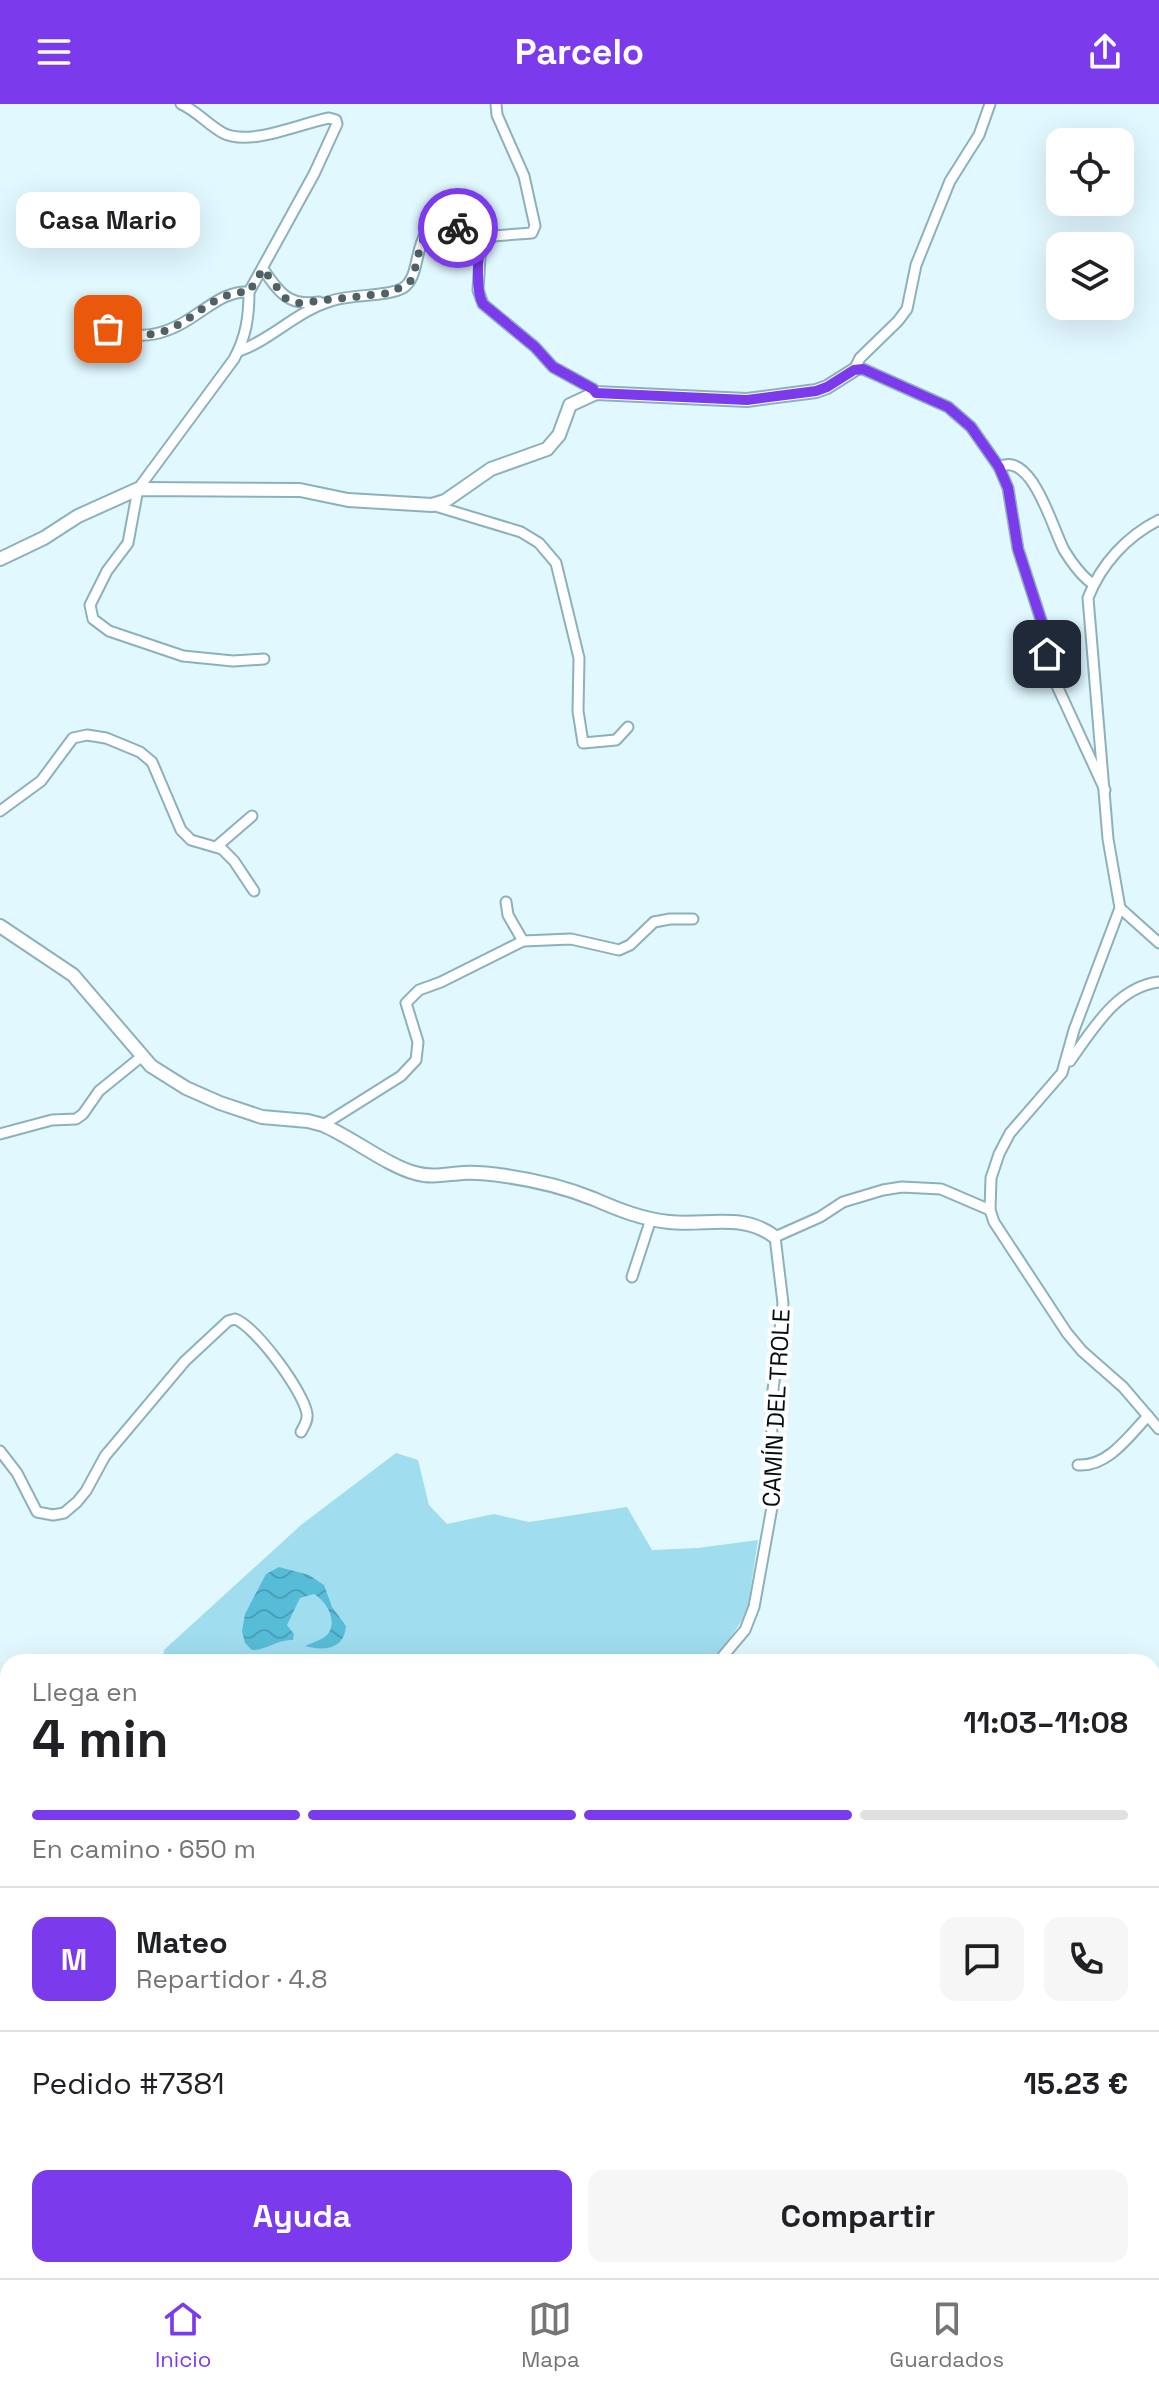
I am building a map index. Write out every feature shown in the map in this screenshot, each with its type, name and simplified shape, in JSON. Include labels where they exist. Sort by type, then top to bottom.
[{"type":"street","points":[[181,104],[232,137],[286,130],[324,118],[336,120],[336,129],[249,292],[249,314],[239,351],[138,489],[128,543],[107,571],[90,605],[93,619],[109,631],[183,656],[198,655],[233,661],[264,659]]},
{"type":"street","points":[[263,269],[280,293],[291,302],[312,303],[390,293],[404,287],[413,276],[423,239],[433,228],[449,226],[485,239],[532,233],[535,226],[524,176],[497,115],[496,104]]},
{"type":"street","points":[[854,370],[860,358],[907,309],[916,265],[950,181],[979,135],[990,104]]},
{"type":"street","points":[[485,239],[480,248],[478,284],[483,304],[535,347],[553,367],[596,393]]},
{"type":"street","points":[[86,313],[108,329],[123,334],[156,334],[181,324],[221,298],[249,292]]},
{"type":"street","points":[[239,351],[330,301]]},
{"type":"street","points":[[432,505],[445,501],[491,469],[547,449],[559,435],[570,405],[596,393],[747,400],[816,391],[854,370],[863,369],[948,407],[971,427],[999,467],[1008,488],[1018,549],[1043,626],[1052,675],[1105,790]]},
{"type":"street","points":[[999,467],[1014,465],[1029,477],[1065,551],[1080,573],[1093,584]]},
{"type":"street","points":[[0,559],[44,538],[78,516],[138,489],[300,490],[348,500],[432,505],[521,532],[539,543],[561,573],[579,658],[578,711],[583,743],[616,740],[628,727]]},
{"type":"street","points":[[1159,520],[1141,529],[1121,546],[1093,584],[1088,598],[1109,851],[1120,908],[1074,1030],[1062,1073],[1010,1133],[999,1154],[991,1178],[990,1210],[994,1222],[1067,1333],[1082,1351],[1123,1387],[1159,1429]]},
{"type":"street","points":[[0,811],[41,781],[73,738],[96,735],[144,755],[152,762],[181,830],[191,840],[216,847],[234,861],[254,891]]},
{"type":"street","points":[[216,847],[252,816]]},
{"type":"street","points":[[506,902],[508,915],[523,941]]},
{"type":"street","points":[[1120,908],[1159,943]]},
{"type":"street","points":[[323,1125],[401,1076],[416,1060],[418,1042],[406,1008],[407,999],[413,993],[523,941],[571,939],[619,950],[630,945],[654,922],[693,919]]},
{"type":"street","points":[[0,926],[73,975],[141,1057],[186,1088],[262,1117],[323,1125],[411,1173],[505,1176],[580,1194],[618,1211],[651,1219],[692,1224],[746,1222],[775,1237],[820,1217],[843,1202],[902,1187],[941,1189],[990,1210]]},
{"type":"street","points":[[1065,1062],[1070,1061],[1093,1029],[1128,992],[1140,985],[1159,982]]},
{"type":"street","points":[[0,1134],[52,1120],[76,1119],[99,1091],[141,1057]]},
{"type":"street","points":[[632,1277],[651,1219]]},
{"type":"street","name":"CAMÍN DEL TROLE","points":[[725,1654],[745,1630],[754,1607],[774,1496],[771,1408],[783,1303],[775,1237]]},
{"type":"street","points":[[0,1451],[17,1473],[34,1509],[43,1515],[64,1513],[86,1491],[105,1456],[185,1361],[228,1321],[235,1319],[243,1322],[289,1376],[307,1410],[307,1421],[301,1432]]},
{"type":"street","points":[[1078,1465],[1090,1465],[1106,1458],[1148,1416]]},
{"type":"shaded area","points":[[396,1453],[418,1460],[429,1505],[447,1524],[494,1514],[529,1522],[627,1507],[652,1550],[758,1540],[747,1612],[720,1654],[164,1654],[164,1650],[301,1525]]},
{"type":"water","points":[[279,1567],[309,1575],[324,1585],[332,1607],[346,1626],[337,1644],[326,1648],[305,1646],[324,1638],[331,1629],[329,1611],[314,1594],[300,1598],[287,1625],[294,1634],[293,1640],[252,1650],[245,1643],[242,1631],[245,1614],[266,1574]]},
{"type":"way so far","points":[[108,329],[132,335],[165,332],[221,298],[249,292],[263,269],[276,289],[291,302],[312,303],[390,293],[410,282],[419,248],[427,233],[440,226],[458,228]]},
{"type":"place","name":"Casa Mario","points":[[108,329]]},
{"type":"route","points":[[458,228],[485,239],[480,248],[478,284],[483,304],[535,347],[553,367],[596,393],[747,400],[816,391],[854,370],[863,369],[948,407],[971,427],[999,467],[1008,488],[1015,537],[1043,626],[1047,654]]}]
